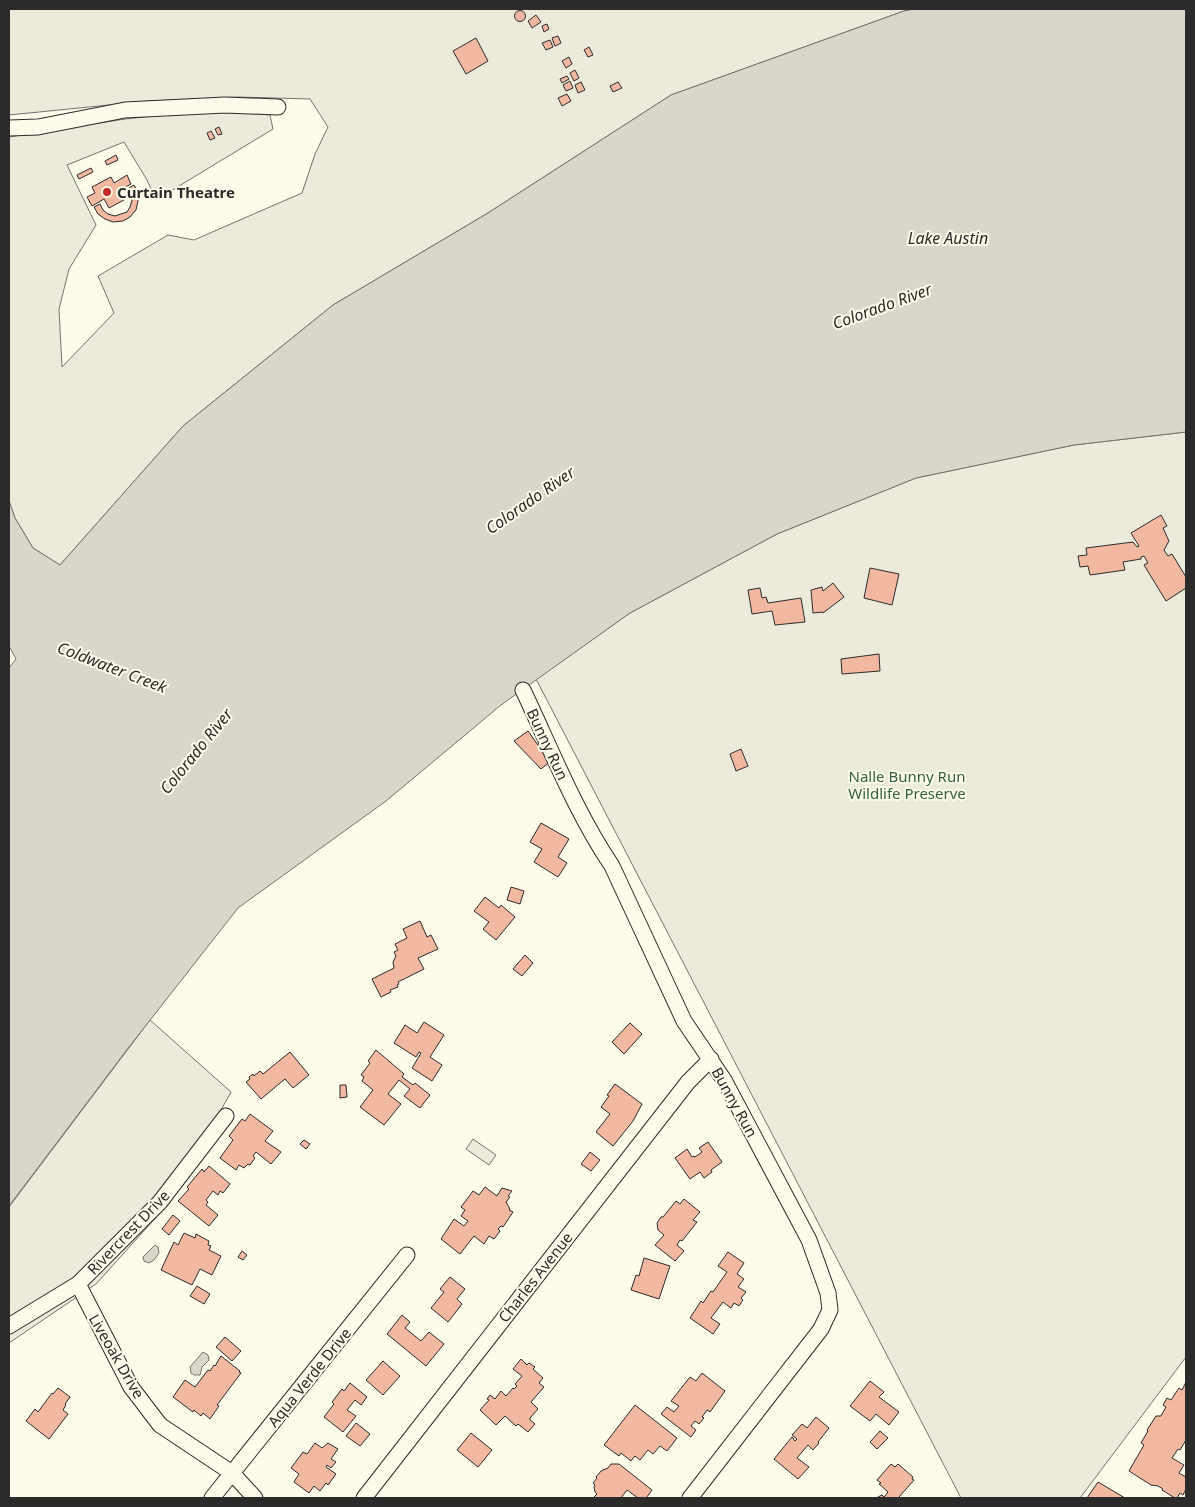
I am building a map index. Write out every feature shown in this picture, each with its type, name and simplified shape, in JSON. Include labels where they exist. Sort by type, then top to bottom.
[{"type":"street","points":[[9,128],[38,127],[124,110],[225,105],[278,108]]},
{"type":"street","name":"Bunny Run","points":[[523,690],[597,845],[612,866],[684,1021],[724,1080],[809,1240],[828,1293],[830,1310],[821,1329],[690,1498]]},
{"type":"street","name":"Charles Avenue","points":[[364,1498],[688,1082],[711,1060]]},
{"type":"street","name":"Rivercrest Drive","points":[[9,1326],[78,1284],[160,1202],[226,1116]]},
{"type":"street","name":"Aqua Verde Drive","points":[[212,1498],[407,1255]]},
{"type":"street","name":"Liveoak Drive","points":[[78,1284],[132,1387],[160,1425],[232,1474],[254,1498]]},
{"type":"green space","points":[[9,9],[914,9],[671,95],[488,213],[333,305],[183,426],[60,565],[33,548],[15,518],[9,501],[9,137],[125,119],[209,110],[270,115],[273,129],[156,200],[147,180],[124,142],[67,165],[96,225],[69,269],[59,309],[62,367],[114,313],[98,276],[168,235],[194,240],[302,193],[315,154],[328,127],[310,99],[238,97],[149,101],[9,115]]},
{"type":"green space","name":"Nalle Bunny Run Wildlife Preserve","points":[[1186,432],[1186,1357],[1080,1498],[961,1498],[536,679],[630,613],[777,534],[916,478],[1074,445]]},
{"type":"green space","points":[[150,1020],[231,1092],[170,1202],[96,1284],[9,1343],[9,1207]]},
{"type":"green space","points":[[473,1139],[496,1155],[489,1165],[466,1149]]},
{"type":"water","name":"Lake Austin","points":[[914,9],[1186,9],[1186,432],[1074,445],[916,478],[777,534],[630,613],[501,705],[386,801],[238,908],[129,1047],[9,1206],[9,668],[16,659],[9,646],[9,501],[15,518],[33,548],[60,565],[183,426],[333,305],[488,213],[671,95]]},
{"type":"water","points":[[155,1245],[158,1247],[159,1253],[149,1263],[144,1261],[143,1257]]},
{"type":"water","points":[[203,1352],[208,1355],[209,1360],[202,1367],[200,1375],[194,1375],[191,1373],[190,1367]]},
{"type":"building","points":[[518,11],[522,11],[525,16],[524,20],[518,21],[515,18],[515,14]]},
{"type":"building","points":[[536,15],[541,22],[532,28],[528,21]]},
{"type":"building","points":[[547,24],[549,29],[544,32],[542,26]]},
{"type":"building","points":[[558,36],[561,43],[555,46],[552,38]]},
{"type":"building","points":[[476,38],[488,61],[466,74],[453,51]]},
{"type":"building","points":[[550,40],[553,47],[546,50],[542,43]]},
{"type":"building","points":[[589,47],[593,55],[588,57],[584,50]]},
{"type":"building","points":[[569,57],[572,64],[566,68],[562,61]]},
{"type":"building","points":[[575,70],[579,78],[574,81],[570,73]]},
{"type":"building","points":[[567,76],[569,79],[562,83],[560,79]]},
{"type":"building","points":[[570,81],[573,88],[566,91],[563,85]]},
{"type":"building","points":[[581,82],[585,90],[578,93],[575,85]]},
{"type":"building","points":[[618,82],[622,88],[613,92],[610,86]]},
{"type":"building","points":[[567,94],[571,101],[562,106],[558,98]]},
{"type":"building","points":[[219,127],[222,134],[218,135],[215,129]]},
{"type":"building","points":[[211,131],[215,138],[210,140],[207,133]]},
{"type":"building","points":[[116,155],[118,160],[107,165],[105,161]]},
{"type":"building","points":[[91,168],[93,172],[79,179],[77,175]]},
{"type":"building","name":"Curtain Theatre","points":[[127,175],[131,184],[119,191],[124,200],[109,208],[104,199],[92,206],[87,197],[95,193],[92,187],[111,177],[114,183]]},
{"type":"building","points":[[134,185],[138,192],[138,201],[136,210],[130,217],[123,221],[113,222],[98,214],[94,207],[100,204],[108,214],[115,216],[127,212],[132,200],[129,188]]},
{"type":"building","points":[[1161,515],[1167,526],[1163,528],[1169,541],[1164,550],[1168,556],[1172,554],[1186,577],[1186,588],[1166,601],[1144,565],[1148,563],[1144,556],[1141,559],[1123,562],[1125,570],[1090,575],[1088,566],[1080,567],[1078,556],[1087,555],[1086,548],[1133,542],[1137,547],[1139,546],[1131,533]]},
{"type":"building","points":[[870,568],[899,574],[892,605],[864,598]]},
{"type":"building","points":[[833,583],[844,597],[823,613],[813,613],[811,590],[822,587],[823,591]]},
{"type":"building","points":[[760,588],[762,598],[766,597],[768,603],[801,598],[805,622],[775,625],[772,611],[752,614],[748,590]]},
{"type":"building","points":[[879,654],[880,671],[842,674],[841,659]]},
{"type":"building","points":[[528,731],[550,762],[541,769],[514,741]]},
{"type":"building","points":[[741,749],[748,766],[736,771],[730,754]]},
{"type":"building","points":[[541,823],[569,839],[558,857],[567,863],[558,877],[534,862],[542,849],[530,842]]},
{"type":"building","points":[[511,887],[524,891],[520,904],[507,900]]},
{"type":"building","points":[[485,897],[499,908],[501,905],[515,917],[496,940],[483,929],[489,922],[474,911]]},
{"type":"building","points":[[420,921],[427,937],[431,935],[438,949],[418,958],[424,969],[398,982],[398,987],[381,997],[372,979],[394,968],[393,962],[396,956],[394,952],[398,950],[395,944],[407,938],[403,929]]},
{"type":"building","points":[[525,955],[533,963],[522,976],[513,969]]},
{"type":"building","points":[[424,1022],[444,1035],[430,1057],[442,1065],[432,1081],[412,1068],[421,1053],[419,1052],[416,1057],[394,1043],[405,1025],[417,1033]]},
{"type":"building","points":[[630,1023],[642,1034],[624,1054],[612,1042]]},
{"type":"building","points":[[376,1050],[404,1074],[402,1077],[413,1085],[415,1083],[430,1095],[420,1108],[404,1096],[410,1089],[399,1080],[388,1094],[401,1104],[384,1125],[360,1107],[373,1090],[362,1081],[364,1077],[361,1075],[370,1063],[368,1061]]},
{"type":"building","points":[[290,1052],[309,1075],[293,1088],[285,1079],[261,1099],[246,1082],[250,1079],[249,1077],[253,1074],[254,1076],[260,1071],[263,1074]]},
{"type":"building","points":[[615,1084],[642,1104],[633,1121],[613,1146],[596,1132],[610,1114],[601,1107]]},
{"type":"building","points":[[340,1085],[346,1085],[347,1097],[340,1098]]},
{"type":"building","points":[[250,1114],[273,1131],[265,1141],[281,1152],[271,1164],[256,1152],[253,1156],[255,1158],[250,1165],[248,1164],[244,1168],[239,1165],[236,1170],[220,1158],[233,1140],[229,1136],[242,1119],[245,1121]]},
{"type":"building","points":[[304,1140],[310,1144],[306,1149],[300,1144]]},
{"type":"building","points":[[708,1142],[722,1162],[704,1178],[700,1172],[690,1179],[675,1158],[687,1149],[692,1157],[695,1157],[702,1152],[699,1148]]},
{"type":"building","points":[[590,1152],[600,1160],[591,1171],[581,1164]]},
{"type":"building","points":[[209,1166],[230,1184],[223,1193],[220,1191],[218,1195],[213,1191],[206,1200],[208,1202],[206,1205],[218,1215],[209,1226],[178,1201],[189,1189],[187,1187],[202,1169],[204,1172]]},
{"type":"building","points":[[485,1187],[497,1196],[502,1188],[512,1191],[506,1202],[509,1210],[513,1212],[503,1227],[501,1226],[498,1229],[500,1231],[494,1239],[489,1236],[484,1244],[474,1236],[460,1254],[441,1239],[454,1219],[464,1226],[468,1221],[461,1216],[465,1210],[461,1207],[473,1191],[479,1195]]},
{"type":"building","points":[[684,1199],[700,1212],[693,1220],[697,1222],[677,1245],[684,1251],[675,1261],[655,1245],[664,1235],[658,1230],[657,1223],[676,1201],[680,1204]]},
{"type":"building","points":[[173,1215],[180,1221],[169,1235],[162,1229]]},
{"type":"building","points":[[184,1233],[195,1238],[196,1234],[209,1241],[208,1245],[211,1246],[209,1250],[221,1256],[212,1275],[200,1269],[192,1285],[161,1270],[174,1242],[178,1245]]},
{"type":"building","points":[[242,1251],[247,1255],[243,1260],[238,1257]]},
{"type":"building","points":[[728,1252],[744,1263],[737,1274],[744,1279],[738,1287],[746,1292],[741,1298],[743,1300],[739,1306],[734,1303],[731,1308],[723,1302],[711,1318],[720,1324],[713,1334],[690,1318],[701,1301],[703,1303],[711,1291],[713,1292],[727,1272],[718,1266]]},
{"type":"building","points":[[644,1258],[670,1266],[659,1299],[631,1290],[636,1275],[639,1276]]},
{"type":"building","points":[[450,1277],[465,1289],[457,1299],[462,1304],[448,1322],[431,1308],[444,1292],[440,1289]]},
{"type":"building","points":[[197,1286],[210,1294],[204,1304],[190,1296]]},
{"type":"building","points":[[402,1315],[410,1322],[405,1328],[421,1341],[429,1332],[444,1344],[426,1366],[387,1334]]},
{"type":"building","points":[[225,1337],[241,1351],[232,1361],[216,1347]]},
{"type":"building","points":[[221,1356],[241,1373],[217,1405],[219,1406],[210,1419],[203,1413],[201,1416],[194,1410],[193,1412],[173,1397],[185,1380],[195,1387],[208,1370],[210,1371],[215,1366]]},
{"type":"building","points":[[521,1359],[527,1365],[529,1363],[535,1367],[533,1369],[543,1378],[539,1383],[544,1387],[531,1402],[538,1409],[530,1418],[535,1424],[528,1432],[518,1424],[516,1426],[505,1416],[496,1425],[480,1410],[489,1400],[487,1399],[490,1395],[495,1399],[501,1391],[506,1396],[517,1386],[515,1384],[522,1376],[513,1369]]},
{"type":"building","points":[[383,1361],[400,1376],[383,1395],[366,1380]]},
{"type":"building","points":[[702,1373],[725,1391],[710,1412],[707,1410],[699,1424],[695,1421],[691,1426],[696,1430],[691,1437],[661,1414],[667,1407],[674,1412],[679,1406],[671,1401],[690,1377],[696,1381]]},
{"type":"building","points":[[870,1381],[884,1392],[879,1397],[899,1412],[889,1425],[876,1414],[870,1421],[850,1406]]},
{"type":"building","points":[[1186,1382],[1186,1440],[1172,1458],[1184,1465],[1179,1473],[1186,1477],[1186,1489],[1183,1495],[1180,1493],[1175,1498],[1158,1486],[1151,1485],[1129,1471],[1144,1445],[1141,1443],[1147,1430],[1156,1416],[1161,1416],[1166,1407],[1163,1405],[1167,1398],[1171,1400],[1179,1388],[1182,1390]]},
{"type":"building","points":[[350,1383],[367,1397],[361,1405],[355,1400],[347,1410],[356,1416],[343,1432],[324,1417],[334,1404],[332,1402],[342,1389],[344,1391]]},
{"type":"building","points":[[58,1388],[70,1397],[63,1410],[68,1414],[49,1439],[26,1421],[35,1409],[38,1412]]},
{"type":"building","points":[[635,1405],[677,1438],[667,1451],[660,1446],[653,1454],[648,1450],[640,1460],[635,1456],[631,1461],[621,1453],[619,1456],[604,1445]]},
{"type":"building","points":[[816,1417],[829,1428],[813,1450],[808,1445],[797,1458],[809,1467],[798,1479],[774,1459],[792,1437],[795,1441],[797,1439],[792,1435],[802,1424],[807,1428]]},
{"type":"building","points":[[356,1423],[370,1434],[360,1446],[346,1436]]},
{"type":"building","points":[[880,1431],[888,1438],[877,1449],[870,1442]]},
{"type":"building","points":[[471,1433],[492,1450],[478,1467],[457,1450]]},
{"type":"building","points":[[315,1443],[322,1448],[328,1443],[338,1449],[331,1459],[336,1462],[331,1468],[327,1465],[326,1467],[336,1474],[328,1485],[326,1483],[320,1491],[314,1486],[309,1493],[294,1482],[299,1474],[291,1468],[303,1452],[307,1454]]},
{"type":"building","points":[[611,1464],[619,1464],[652,1490],[646,1498],[638,1498],[627,1490],[621,1498],[593,1498],[597,1494],[593,1483],[596,1477]]},
{"type":"building","points":[[891,1464],[895,1467],[898,1464],[914,1480],[900,1498],[876,1498],[882,1495],[884,1497],[888,1492],[877,1480]]},
{"type":"building","points":[[1098,1482],[1125,1498],[1087,1498]]},
{"type":"place","name":"Curtain Theatre","points":[[107,192]]},
{"type":"water label","name":"Colorado River","points":[[882,306]]},
{"type":"water label","name":"Colorado River","points":[[530,500]]},
{"type":"water label","name":"Coldwater Creek","points":[[112,667]]},
{"type":"water label","name":"Colorado River","points":[[196,751]]}]
